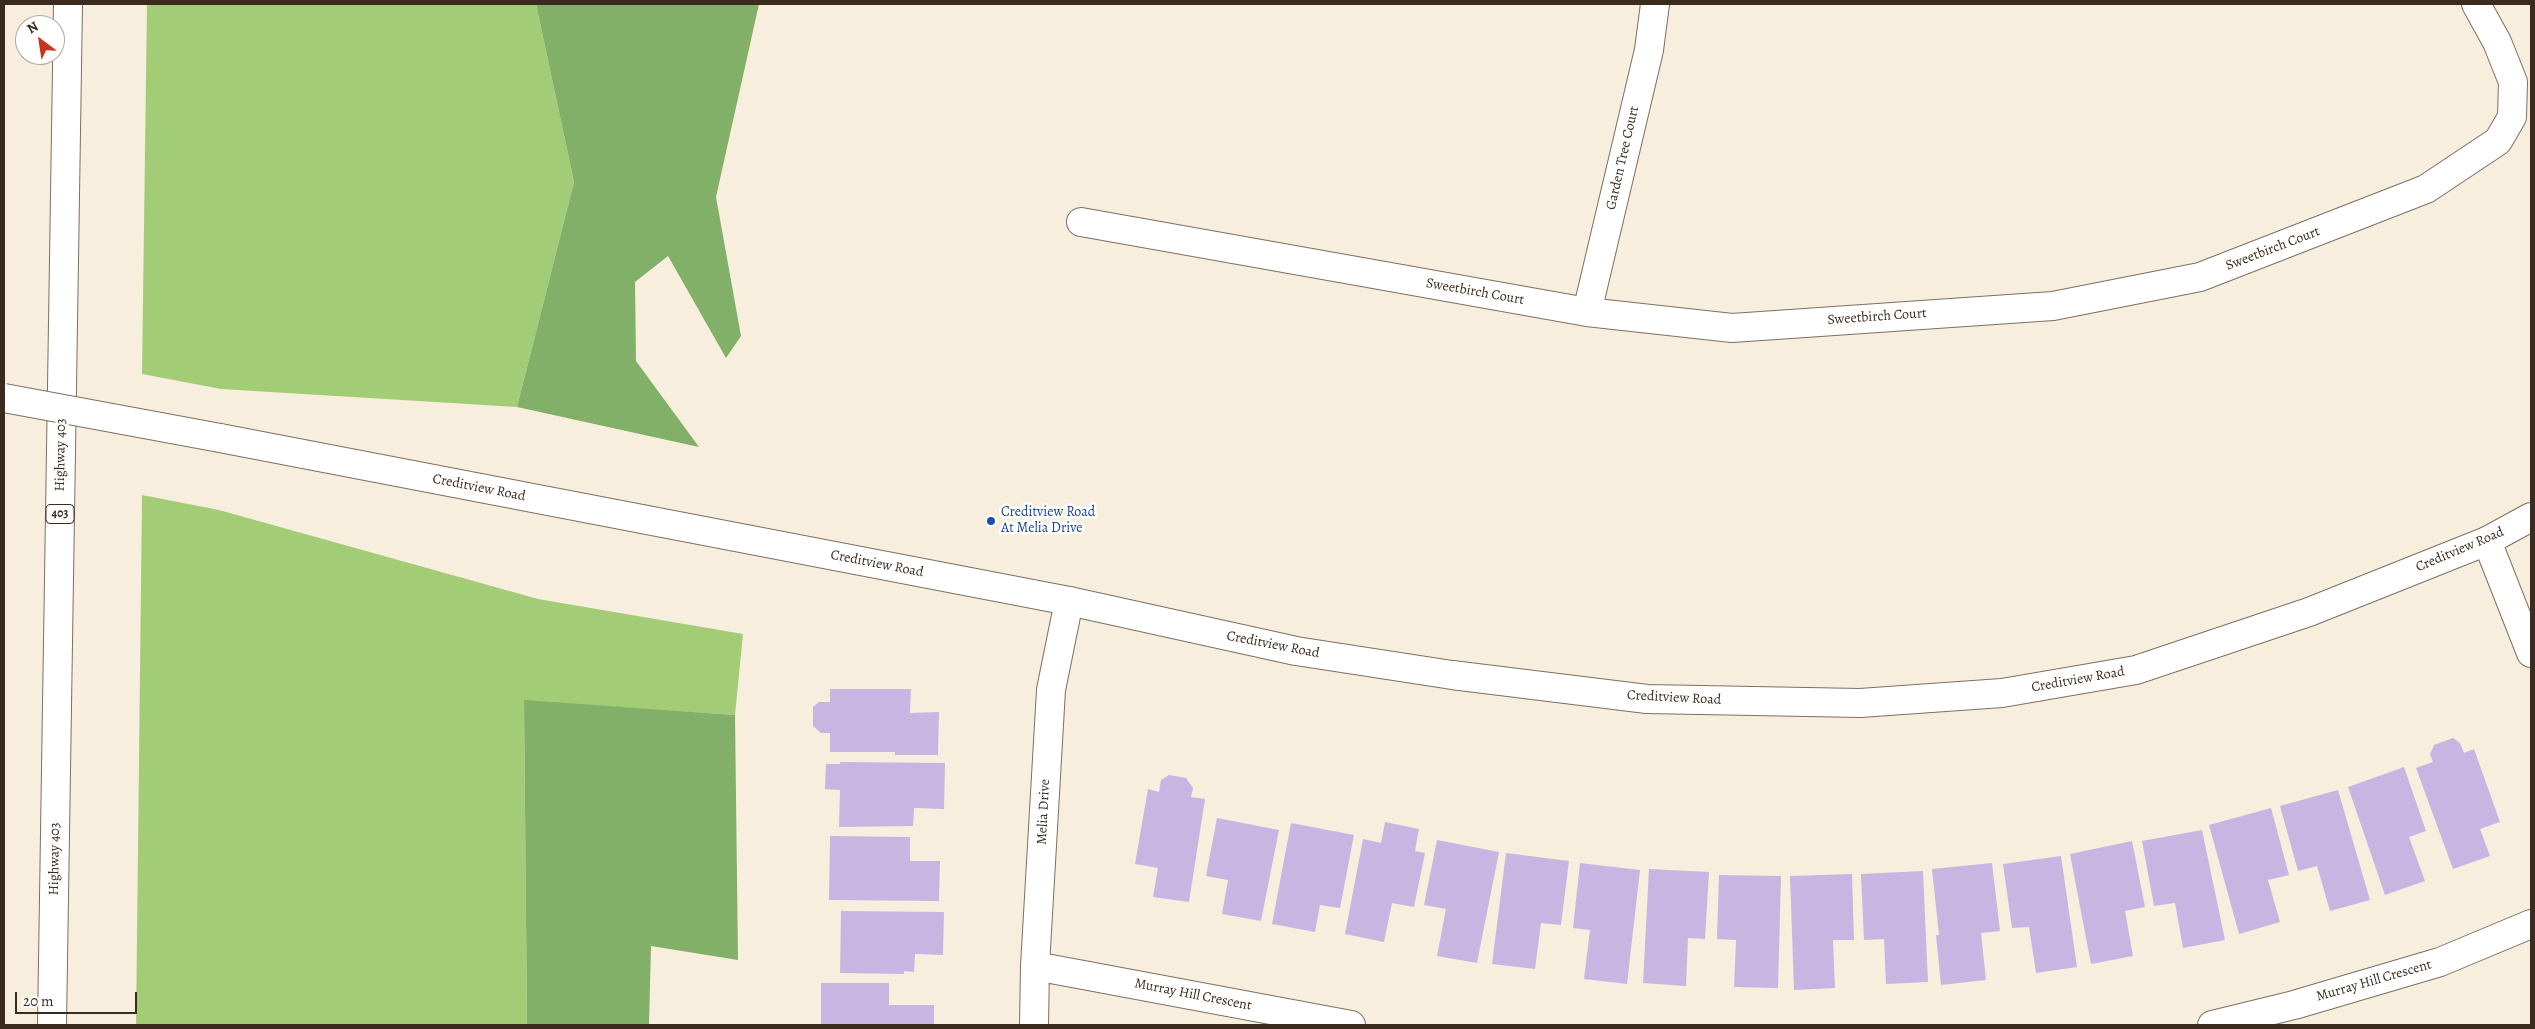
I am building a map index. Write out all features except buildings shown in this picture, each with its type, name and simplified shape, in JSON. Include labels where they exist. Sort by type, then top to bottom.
[{"type":"main road","name":"Highway 403","points":[[52,1025],[68,4]]},
{"type":"main road","name":"Garden Tree Court","points":[[1588,312],[1649,50],[1655,4]]},
{"type":"main road","name":"Sweetbirch Court","points":[[1081,222],[1588,312],[1732,328],[2053,306],[2200,277],[2426,189],[2498,140],[2512,118],[2513,82],[2497,42],[2476,4]]},
{"type":"main road","name":"Creditview Road","points":[[4,398],[1069,601],[1296,651],[1452,675],[1647,699],[1860,703],[2002,693],[2136,670],[2310,612],[2487,541],[2531,517]]},
{"type":"main road","points":[[2487,541],[2531,653]]},
{"type":"main road","name":"Melia Drive","points":[[1034,1025],[1035,966],[1051,690],[1069,601]]},
{"type":"main road","name":"Murray Hill Crescent","points":[[2212,1025],[2294,1005],[2440,962],[2531,924]]},
{"type":"main road","name":"Murray Hill Crescent","points":[[1035,966],[1351,1025]]},
{"type":"green space","points":[[147,4],[536,4],[574,182],[517,407],[221,389],[142,374]]},
{"type":"green space","points":[[536,4],[759,4],[716,197],[741,336],[726,358],[668,256],[635,282],[636,361],[699,447],[517,407],[574,182]]},
{"type":"green space","points":[[142,495],[219,510],[538,599],[743,634],[735,715],[524,701],[527,1025],[136,1025]]},
{"type":"green space","points":[[524,700],[735,715],[738,960],[651,946],[649,1025],[527,1025]]},
{"type":"place","name":"Creditview Road At Melia Drive","points":[[991,521]]}]
